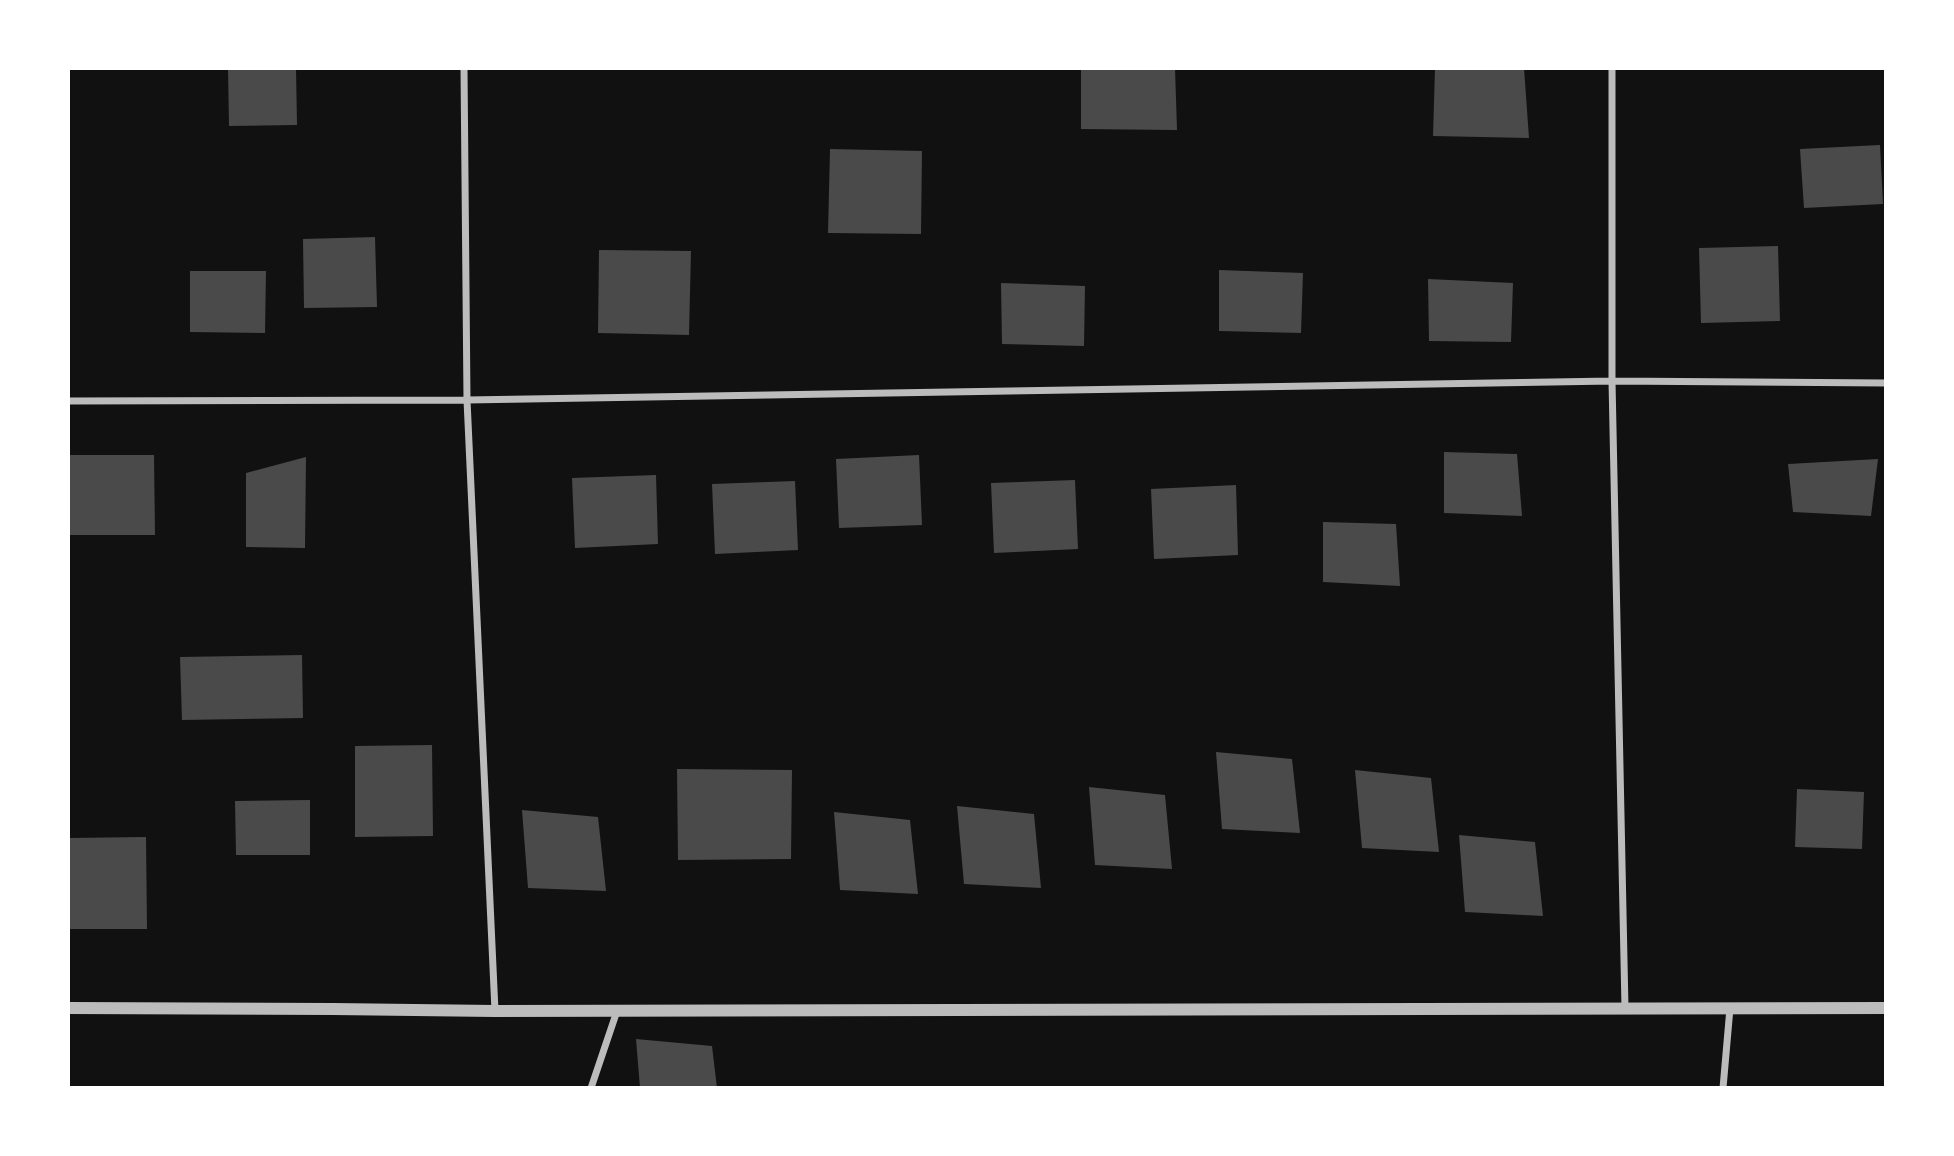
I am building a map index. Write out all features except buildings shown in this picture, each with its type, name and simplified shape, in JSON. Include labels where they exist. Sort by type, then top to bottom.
[{"type":"street","points":[[464,68],[467,400],[495,1011]]},
{"type":"street","points":[[1612,68],[1612,381],[1625,1008]]},
{"type":"street","points":[[68,401],[467,400],[1612,381],[1886,383]]},
{"type":"street","points":[[1723,1088],[1730,1007]]},
{"type":"street","points":[[68,1008],[495,1011],[1886,1008]]},
{"type":"street","points":[[591,1088],[617,1011]]}]
